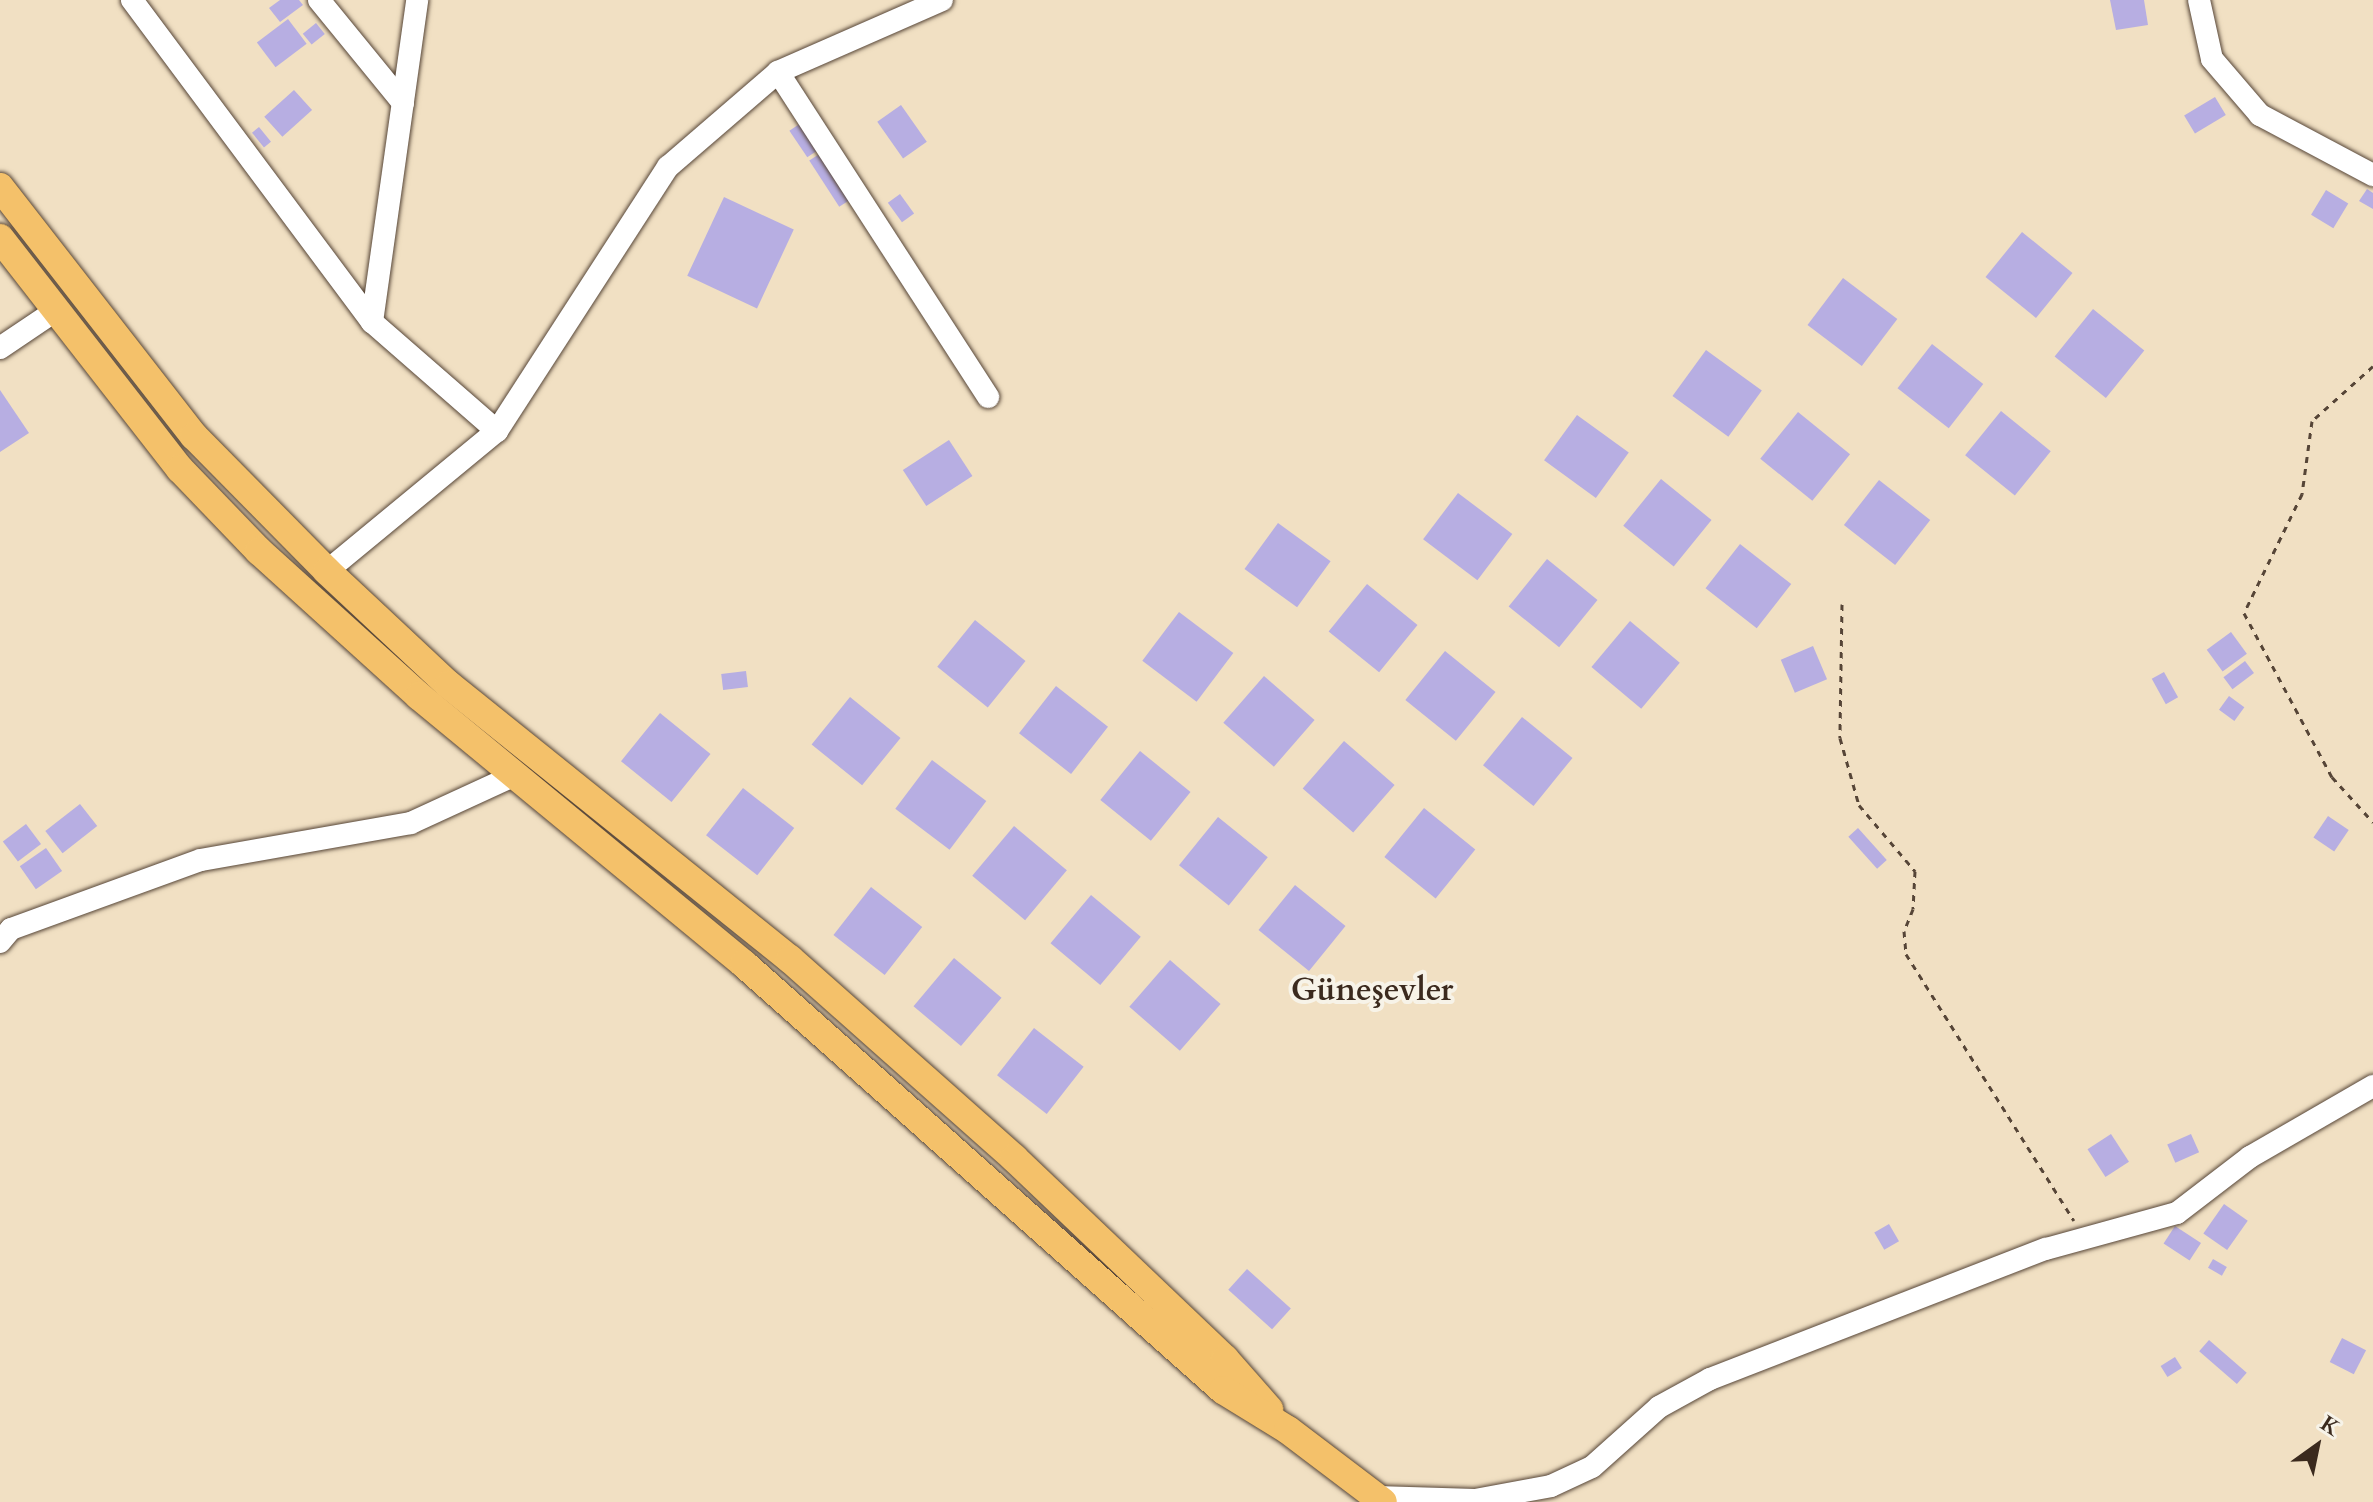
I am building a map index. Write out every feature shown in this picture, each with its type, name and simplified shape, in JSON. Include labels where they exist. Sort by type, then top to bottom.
[{"type":"main road","points":[[0,187],[194,436],[327,571],[449,685],[790,959],[1014,1158],[1225,1359],[1288,1430]]},
{"type":"main road","points":[[0,238],[180,469],[259,551],[513,776],[744,964],[1223,1390],[1288,1430],[1380,1500]]},
{"type":"street","points":[[132,0],[372,322],[497,431]]},
{"type":"street","points":[[319,0],[403,103]]},
{"type":"street","points":[[372,322],[417,0]]},
{"type":"street","points":[[327,571],[497,431],[668,167],[778,72],[942,0]]},
{"type":"street","points":[[2199,0],[2212,59],[2260,115],[2373,175]]},
{"type":"street","points":[[778,72],[988,397]]},
{"type":"street","points":[[0,348],[55,311]]},
{"type":"street","points":[[0,942],[10,922],[201,860],[411,823],[513,776]]},
{"type":"street","points":[[1380,1500],[1475,1500],[1551,1486],[1592,1467],[1659,1407],[1710,1379],[2085,1238],[2177,1213],[2250,1157],[2373,1086]]},
{"type":"path","points":[[2373,366],[2312,421],[2302,494],[2244,613],[2332,777],[2373,822]]},
{"type":"path","points":[[1842,604],[1840,738],[1859,805],[1915,871],[1913,909],[1904,931],[1906,954],[2085,1238]]},
{"type":"building","points":[[280,0],[299,0],[303,5],[280,22],[269,8]]},
{"type":"building","points":[[2110,0],[2144,0],[2148,25],[2116,30]]},
{"type":"building","points":[[288,19],[307,44],[276,67],[257,42]]},
{"type":"building","points":[[316,23],[325,34],[312,45],[303,34]]},
{"type":"building","points":[[294,90],[312,110],[282,137],[264,117]]},
{"type":"building","points":[[2215,97],[2226,115],[2195,134],[2184,116]]},
{"type":"building","points":[[901,105],[927,142],[903,158],[877,122]]},
{"type":"building","points":[[801,123],[819,150],[807,157],[789,131]]},
{"type":"building","points":[[259,127],[271,142],[264,147],[252,133]]},
{"type":"building","points":[[821,153],[851,199],[839,207],[809,161]]},
{"type":"building","points":[[2367,189],[2373,193],[2373,209],[2359,201]]},
{"type":"building","points":[[2326,190],[2348,203],[2333,228],[2311,215]]},
{"type":"building","points":[[900,194],[914,213],[902,222],[888,203]]},
{"type":"building","points":[[724,197],[794,230],[757,308],[687,276]]},
{"type":"building","points":[[2022,232],[2073,273],[2036,318],[1985,277]]},
{"type":"building","points":[[1843,278],[1897,319],[1862,366],[1807,325]]},
{"type":"building","points":[[2093,309],[2144,351],[2106,398],[2055,356]]},
{"type":"building","points":[[1932,344],[1983,384],[1949,428],[1898,388]]},
{"type":"building","points":[[1706,350],[1762,391],[1728,437],[1672,396]]},
{"type":"building","points":[[0,390],[29,433],[0,452]]},
{"type":"building","points":[[2001,411],[2051,451],[2015,496],[1965,455]]},
{"type":"building","points":[[1798,412],[1850,454],[1812,501],[1760,459]]},
{"type":"building","points":[[1577,415],[1629,453],[1596,498],[1544,460]]},
{"type":"building","points":[[949,440],[972,476],[926,506],[903,470]]},
{"type":"building","points":[[1661,479],[1712,520],[1674,567],[1623,526]]},
{"type":"building","points":[[1879,480],[1930,520],[1895,565],[1844,525]]},
{"type":"building","points":[[1458,493],[1512,534],[1477,580],[1423,539]]},
{"type":"building","points":[[1278,523],[1331,561],[1297,607],[1244,569]]},
{"type":"building","points":[[1740,544],[1791,584],[1757,628],[1706,588]]},
{"type":"building","points":[[1547,559],[1598,600],[1559,647],[1509,606]]},
{"type":"building","points":[[1367,584],[1418,625],[1379,672],[1329,631]]},
{"type":"building","points":[[1179,612],[1233,653],[1197,702],[1142,661]]},
{"type":"building","points":[[975,620],[1026,661],[988,708],[937,667]]},
{"type":"building","points":[[1630,621],[1680,663],[1641,709],[1591,667]]},
{"type":"building","points":[[2231,632],[2247,654],[2223,671],[2207,650]]},
{"type":"building","points":[[1813,646],[1827,679],[1795,693],[1781,660]]},
{"type":"building","points":[[1445,651],[1496,692],[1456,741],[1405,700]]},
{"type":"building","points":[[2245,661],[2254,673],[2232,689],[2223,677]]},
{"type":"building","points":[[746,671],[748,687],[723,690],[721,674]]},
{"type":"building","points":[[2164,672],[2178,697],[2166,704],[2152,679]]},
{"type":"building","points":[[1264,676],[1315,720],[1274,767],[1223,723]]},
{"type":"building","points":[[1056,686],[1108,727],[1071,774],[1019,733]]},
{"type":"building","points":[[2229,696],[2244,707],[2234,721],[2219,710]]},
{"type":"building","points":[[850,697],[901,738],[862,785],[812,744]]},
{"type":"building","points":[[660,713],[711,754],[671,802],[621,761]]},
{"type":"building","points":[[1522,717],[1573,758],[1533,806],[1483,765]]},
{"type":"building","points":[[1344,741],[1395,785],[1353,833],[1303,789]]},
{"type":"building","points":[[1140,751],[1191,792],[1151,841],[1100,800]]},
{"type":"building","points":[[932,760],[986,801],[950,850],[895,809]]},
{"type":"building","points":[[743,788],[794,828],[757,875],[706,835]]},
{"type":"building","points":[[80,804],[97,826],[63,853],[45,831]]},
{"type":"building","points":[[1424,808],[1475,850],[1436,898],[1384,857]]},
{"type":"building","points":[[2328,816],[2349,830],[2334,852],[2313,838]]},
{"type":"building","points":[[1218,817],[1268,857],[1229,905],[1179,865]]},
{"type":"building","points":[[26,824],[41,844],[18,861],[3,841]]},
{"type":"building","points":[[1014,826],[1067,870],[1025,920],[972,876]]},
{"type":"building","points":[[1858,828],[1887,860],[1877,869],[1848,837]]},
{"type":"building","points":[[46,848],[62,871],[36,889],[20,866]]},
{"type":"building","points":[[1295,885],[1346,926],[1309,971],[1258,930]]},
{"type":"building","points":[[871,887],[922,927],[885,975],[833,935]]},
{"type":"building","points":[[1091,895],[1141,937],[1100,985],[1051,943]]},
{"type":"building","points":[[954,958],[1001,998],[961,1046],[914,1006]]},
{"type":"building","points":[[1170,960],[1221,1004],[1180,1051],[1129,1007]]},
{"type":"building","points":[[1034,1028],[1084,1067],[1047,1114],[997,1075]]},
{"type":"building","points":[[2111,1134],[2129,1162],[2105,1177],[2088,1149]]},
{"type":"building","points":[[2191,1134],[2199,1152],[2175,1163],[2167,1145]]},
{"type":"building","points":[[2224,1204],[2248,1221],[2227,1250],[2203,1233]]},
{"type":"building","points":[[1889,1224],[1899,1241],[1884,1250],[1874,1232]]},
{"type":"building","points":[[2175,1226],[2201,1243],[2190,1260],[2164,1244]]},
{"type":"building","points":[[2213,1259],[2227,1267],[2222,1276],[2208,1268]]},
{"type":"building","points":[[1247,1269],[1291,1308],[1272,1329],[1228,1290]]},
{"type":"building","points":[[2342,1338],[2366,1350],[2354,1374],[2330,1362]]},
{"type":"building","points":[[2209,1340],[2247,1373],[2237,1384],[2199,1351]]},
{"type":"building","points":[[2175,1357],[2182,1368],[2167,1377],[2161,1366]]},
{"type":"district","name":"Güneşevler","points":[[1372,990]]}]
